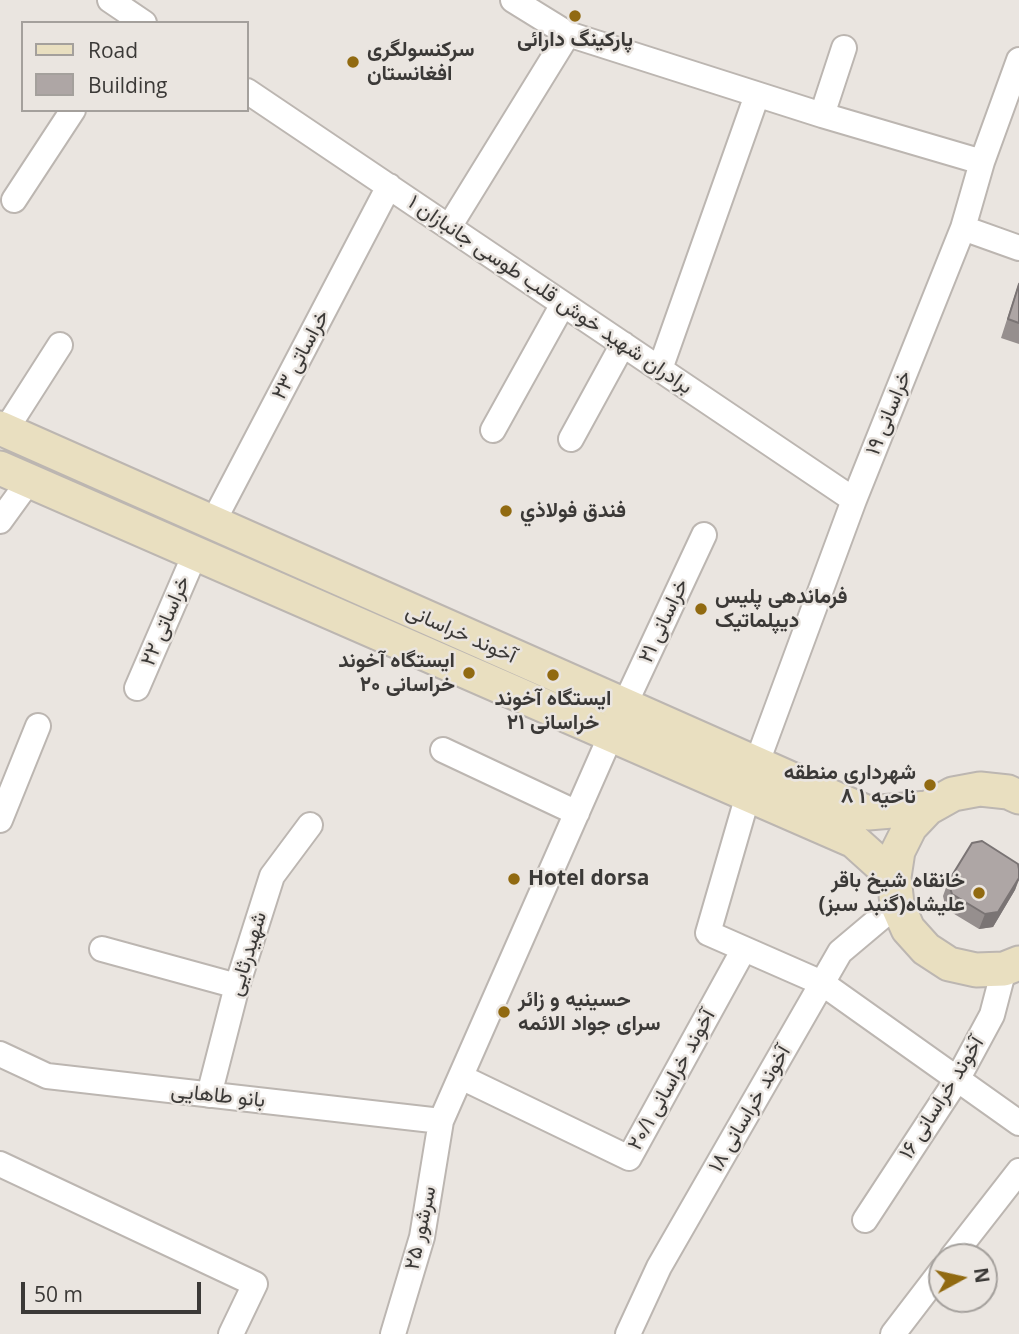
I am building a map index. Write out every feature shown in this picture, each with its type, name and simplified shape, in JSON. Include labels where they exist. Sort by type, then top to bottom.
[{"type":"street","points":[[110,0],[137,21]]},
{"type":"street","points":[[513,0],[568,34],[822,116],[982,162]]},
{"type":"street","points":[[449,227],[568,34]]},
{"type":"street","points":[[822,116],[844,48]]},
{"type":"street","name":"خراسانی ۱۹","points":[[744,949],[709,933],[752,780],[854,500],[963,228],[982,162],[1019,60]]},
{"type":"street","name":"برادران شهید خوش قلب طوسی جانبازان ۱","points":[[248,92],[854,500]]},
{"type":"street","points":[[660,369],[757,95]]},
{"type":"street","points":[[14,200],[72,112]]},
{"type":"street","name":"خراساتی ۲۳","points":[[212,524],[389,187]]},
{"type":"street","points":[[963,228],[1019,247]]},
{"type":"street","points":[[493,430],[563,304]]},
{"type":"street","points":[[571,439],[623,344]]},
{"type":"street","points":[[3,430],[60,345]]},
{"type":"street","name":"آخوند خراسانی","points":[[3,430],[212,524],[617,721]]},
{"type":"street","points":[[0,521],[14,474]]},
{"type":"street","name":"آخوند خراسانی","points":[[14,474],[195,554],[617,721],[752,780],[854,841],[895,890]]},
{"type":"street","name":"خراسانی ۲۱","points":[[617,721],[704,536]]},
{"type":"street","name":"خراساتی ۲۲","points":[[137,688],[195,554]]},
{"type":"street","points":[[441,1121],[617,721]]},
{"type":"street","points":[[0,820],[38,726]]},
{"type":"street","points":[[443,750],[577,813]]},
{"type":"street","name":"آخوند خراسانی","points":[[752,780],[868,813],[928,808]]},
{"type":"street","points":[[1012,966],[976,970],[949,964],[937,957],[908,929],[895,890],[898,851],[910,827],[928,808],[953,794],[980,789],[1008,792],[1019,797]]},
{"type":"street","name":"شهیدرثایی","points":[[209,1095],[237,986],[272,876],[310,825]]},
{"type":"street","name":"آخوند خراسانی ۱۸","points":[[628,1334],[659,1267],[840,952],[895,890]]},
{"type":"street","points":[[102,949],[237,986]]},
{"type":"street","points":[[744,949],[822,984],[1019,1123]]},
{"type":"street","name":"آخوند خراسانی ۲۰/۱","points":[[461,1077],[629,1158],[744,949]]},
{"type":"street","name":"آخوند خراسانی ۱۶","points":[[864,1220],[958,1078],[992,1015],[1012,966]]},
{"type":"street","name":"بانو طاهایی","points":[[0,1054],[47,1076],[441,1121]]},
{"type":"street","name":"سرشور ۲۵","points":[[393,1334],[422,1237],[441,1121]]},
{"type":"street","points":[[0,1164],[255,1284],[231,1334]]},
{"type":"street","points":[[963,1243],[1019,1171]]},
{"type":"street","points":[[892,1334],[928,1287]]},
{"type":"building","points":[[1019,284],[1019,323],[1008,319]]},
{"type":"building","name":"خانقاه شیخ باقر علیشاه(گنبد سبز)","points":[[982,841],[1018,864],[1019,869],[1019,878],[998,912],[985,914],[952,894],[948,882],[972,843]]},
{"type":"place","name":"پارکینگ دارائی","points":[[575,16]]},
{"type":"place","name":"سرکنسولگری افغانستان","points":[[353,62]]},
{"type":"place","name":"فندق فولاذي","points":[[506,511]]},
{"type":"place","name":"فرماندهی پلیس دیپلماتیک","points":[[701,609]]},
{"type":"place","name":"ایستگاه آخوند خراسانی ۲۰","points":[[469,673]]},
{"type":"place","name":"ایستگاه آخوند خراسانی ۲۱","points":[[553,675]]},
{"type":"place","name":"شهرداری منطقه ۸ ناحیه ۱","points":[[930,785]]},
{"type":"place","name":"Hotel dorsa","points":[[514,879]]},
{"type":"place","name":"خانقاه شیخ باقر علیشاه(گنبد سبز)","points":[[979,893]]},
{"type":"place","name":"حسینیه و زائر سرای جواد الائمه","points":[[504,1012]]}]
